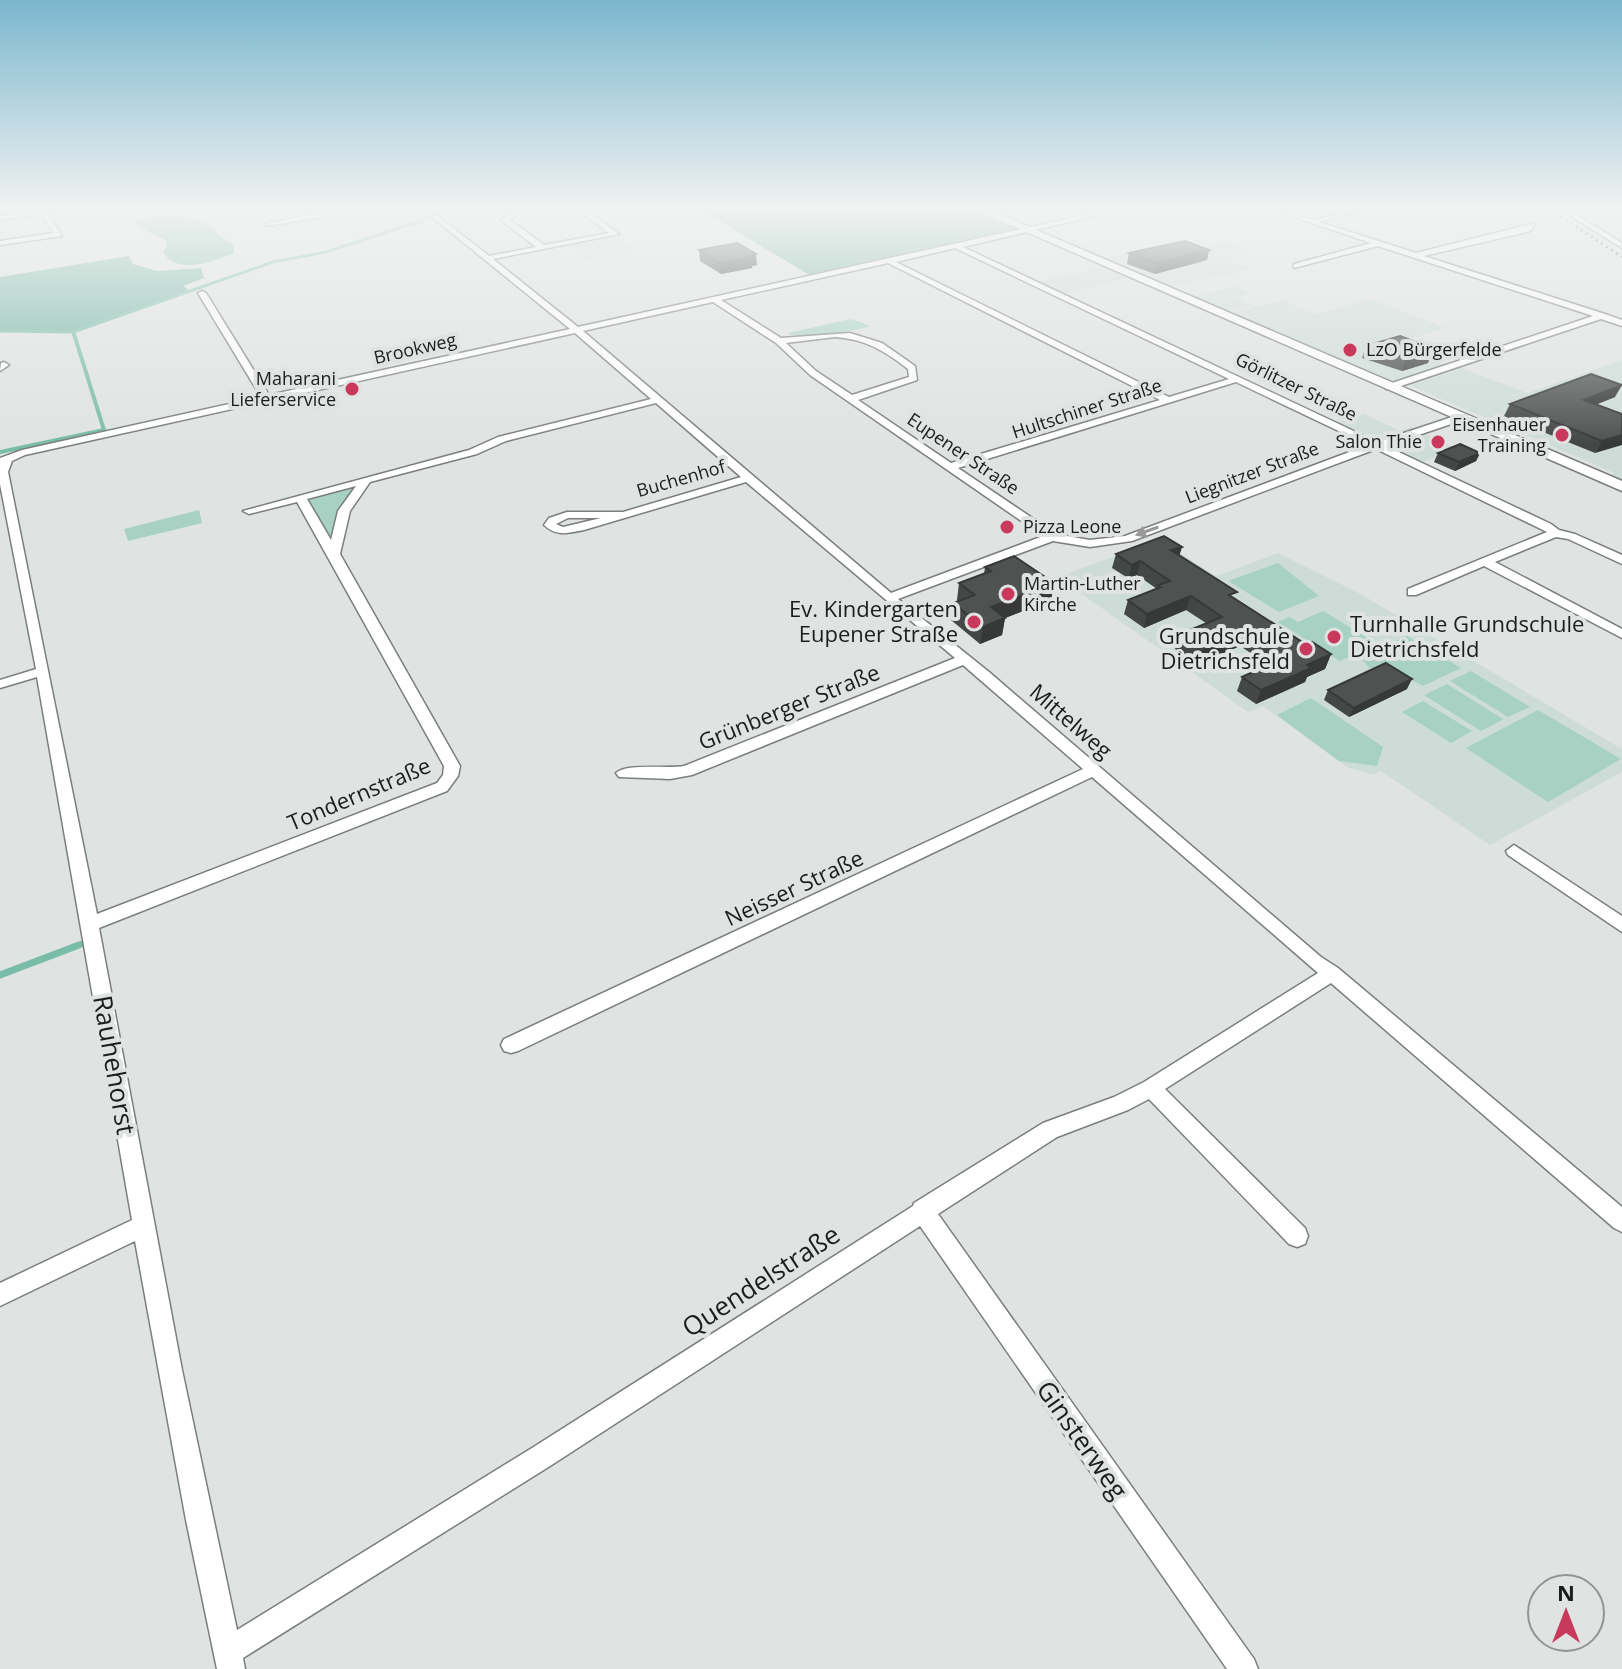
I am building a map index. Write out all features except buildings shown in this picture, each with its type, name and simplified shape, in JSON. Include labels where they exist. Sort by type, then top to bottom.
[{"type":"main road","points":[[1159,288],[1622,486]]},
{"type":"street","name":"Mittelweg","points":[[525,288],[1622,1221]]},
{"type":"street","name":"Brookweg","points":[[3,461],[22,453],[759,288]]},
{"type":"street","points":[[943,288],[1168,400]]},
{"type":"street","name":"Görlitzer Straße","points":[[1043,288],[1547,526],[1555,533],[1571,536],[1622,560]]},
{"type":"street","points":[[1514,288],[1622,323]]},
{"type":"street","points":[[202,293],[267,399]]},
{"type":"street","name":"Eupener Straße","points":[[712,298],[779,341],[813,373],[1052,537]]},
{"type":"street","points":[[1389,387],[1602,316]]},
{"type":"street","points":[[779,341],[839,333],[855,335],[881,344],[912,368],[914,378],[850,399]]},
{"type":"street","name":"Hultschiner Straße","points":[[950,467],[1234,380]]},
{"type":"street","points":[[249,511],[473,452],[502,439],[658,400]]},
{"type":"street","name":"Liegnitzer Straße","points":[[1052,537],[1093,545],[1128,539],[1377,445],[1462,417]]},
{"type":"street","name":"Rauhehorst","points":[[3,461],[90,924],[142,1226],[191,1486],[229,1661]]},
{"type":"street","name":"Buchenhof","points":[[622,515],[567,515],[553,520],[550,525],[554,529],[570,531],[749,478]]},
{"type":"street","points":[[334,554],[344,511],[366,480]]},
{"type":"street","name":"Tondernstraße","points":[[90,924],[442,787],[450,776],[452,766],[300,497]]},
{"type":"street","points":[[1412,592],[1555,533]]},
{"type":"street","points":[[889,598],[1052,537]]},
{"type":"street","points":[[1485,562],[1622,634]]},
{"type":"street","name":"Grünberger Straße","points":[[624,773],[687,771],[965,659]]},
{"type":"street","points":[[0,684],[43,671]]},
{"type":"street","name":"Neisser Straße","points":[[511,1045],[1094,770]]},
{"type":"street","points":[[1514,851],[1622,925]]},
{"type":"street","name":"Quendelstraße","points":[[229,1661],[1050,1130],[1121,1104],[1151,1088],[1332,973]]},
{"type":"street","points":[[1151,1088],[1297,1236]]},
{"type":"street","name":"Ginsterweg","points":[[922,1210],[1244,1669]]},
{"type":"street","points":[[0,1295],[142,1226]]},
{"type":"shaded area","points":[[0,288],[189,290],[73,332],[0,331]]},
{"type":"shaded area","points":[[1044,288],[1088,288],[1059,295]]},
{"type":"shaded area","points":[[1228,288],[1240,288],[1252,293],[1236,298],[1251,305],[1220,313],[1187,299]]},
{"type":"shaded area","points":[[1371,299],[1445,328],[1394,344],[1449,366],[1389,387],[1224,315],[1283,300],[1315,314]]},
{"type":"shaded area","points":[[851,319],[871,326],[816,335],[788,333]]},
{"type":"shaded area","points":[[1622,360],[1622,486],[1604,479],[1614,473],[1409,385],[1458,367],[1527,393]]},
{"type":"shaded area","points":[[1364,414],[1400,431],[1412,427],[1457,449],[1420,463],[1335,423]]},
{"type":"shaded area","points":[[366,480],[354,496],[334,554],[300,497]]},
{"type":"shaded area","points":[[199,510],[202,523],[128,541],[124,529]]},
{"type":"shaded area","name":"Grundschule Dietrichsfeld","points":[[1159,540],[1216,576],[1278,553],[1357,592],[1622,749],[1622,772],[1490,845],[1381,771],[1374,775],[1347,767],[1263,706],[1248,712],[1058,577]]},
{"type":"shaded area","points":[[1278,563],[1319,596],[1279,612],[1228,581]]},
{"type":"shaded area","name":"Turnhalle Grundschule Dietrichsfeld","points":[[1323,611],[1376,643],[1340,661],[1278,622],[1289,617],[1298,622]]},
{"type":"shaded area","points":[[1407,636],[1461,668],[1423,686],[1397,672],[1369,668],[1360,656]]},
{"type":"shaded area","points":[[1471,671],[1530,707],[1508,717],[1450,681]]},
{"type":"shaded area","points":[[1447,684],[1504,719],[1481,731],[1424,695]]},
{"type":"shaded area","points":[[1311,698],[1383,747],[1377,766],[1339,761],[1277,715]]},
{"type":"shaded area","points":[[1423,701],[1472,731],[1451,743],[1402,712]]},
{"type":"shaded area","points":[[1538,710],[1621,759],[1548,802],[1466,748]]},
{"type":"waterway","points":[[73,332],[199,288]]},
{"type":"waterway","points":[[0,331],[73,332]]},
{"type":"waterway","points":[[73,332],[74,336]]},
{"type":"waterway","points":[[0,452],[104,430],[74,334]]},
{"type":"waterway","points":[[73,947],[84,943]]},
{"type":"waterway","points":[[0,975],[79,945]]},
{"type":"place","name":"LzO Bürgerfelde","points":[[1350,350]]},
{"type":"place","name":"Maharani Lieferservice","points":[[352,389]]},
{"type":"place","name":"Eisenhauer Training","points":[[1562,435]]},
{"type":"place","name":"Salon Thie","points":[[1438,442]]},
{"type":"place","name":"Pizza Leone","points":[[1007,527]]},
{"type":"place","name":"Martin-Luther Kirche","points":[[1008,594]]},
{"type":"place","name":"Ev. Kindergarten Eupener Straße","points":[[974,622]]},
{"type":"place","name":"Turnhalle Grundschule Dietrichsfeld","points":[[1334,637]]},
{"type":"place","name":"Grundschule Dietrichsfeld","points":[[1306,649]]}]
